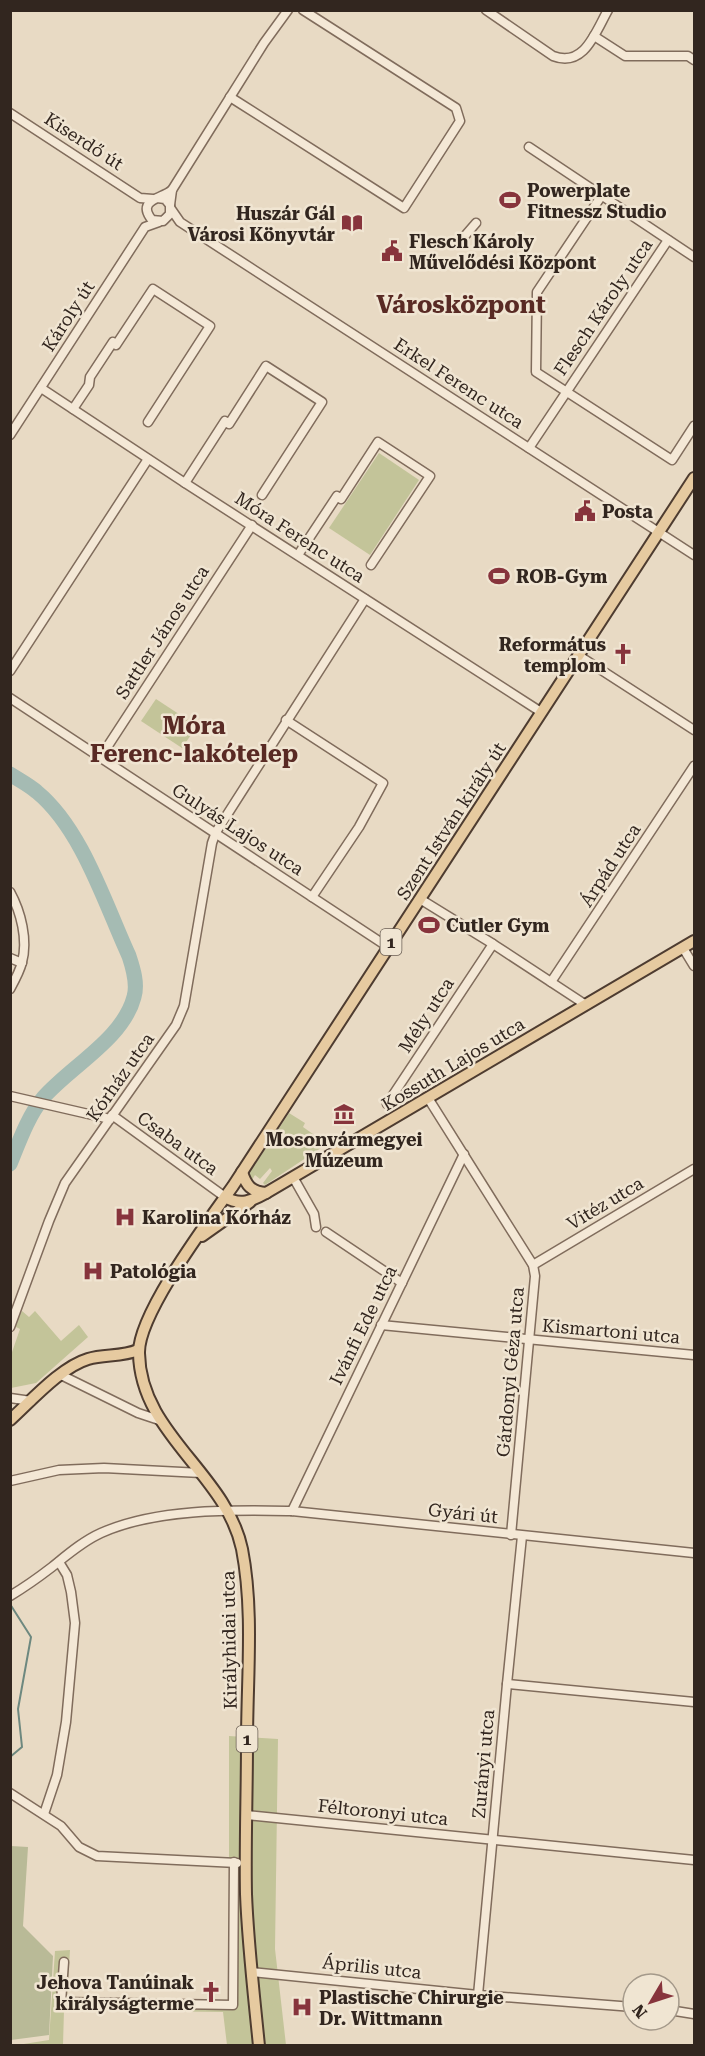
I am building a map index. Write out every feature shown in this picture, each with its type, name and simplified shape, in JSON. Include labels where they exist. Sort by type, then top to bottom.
[{"type":"main road","name":"Szent István király út","points":[[194,1242],[242,1172],[694,478]]},
{"type":"main road","name":"Kossuth Lajos utca","points":[[194,1242],[253,1200],[694,941]]},
{"type":"main road","points":[[242,1172],[248,1186],[266,1193]]},
{"type":"main road","points":[[225,1197],[233,1201],[253,1200]]},
{"type":"main road","name":"Királyhidai utca","points":[[194,1242],[150,1314],[138,1350],[145,1391],[159,1420],[227,1510],[234,1523],[241,1547],[248,1603],[246,1863],[251,1972],[259,2046]]},
{"type":"main road","points":[[10,1420],[78,1363],[98,1356],[129,1354],[138,1350]]},
{"type":"street","points":[[172,190],[169,217],[144,227],[147,211],[155,198],[166,195],[172,190],[264,43],[288,10]]},
{"type":"street","points":[[230,97],[404,208],[460,120],[456,108],[303,10]]},
{"type":"street","points":[[486,10],[553,56],[564,60],[578,57],[594,36],[608,10]]},
{"type":"street","points":[[594,36],[624,56],[688,56],[694,60]]},
{"type":"street","name":"Kiserdő út","points":[[10,113],[140,198],[147,211]]},
{"type":"street","name":"Flesch Károly utca","points":[[529,147],[694,256]]},
{"type":"street","name":"Flesch Károly utca","points":[[567,392],[536,372],[537,292],[602,195]]},
{"type":"street","name":"Kiserdő út","points":[[140,198],[155,198]]},
{"type":"street","points":[[155,198],[165,199],[171,207]]},
{"type":"street","name":"Erkel Ferenc utca","points":[[171,207],[180,222]]},
{"type":"street","points":[[147,211],[152,219],[161,222]]},
{"type":"street","name":"Erkel Ferenc utca","points":[[161,222],[171,220],[180,222],[694,555]]},
{"type":"street","points":[[463,238],[476,222]]},
{"type":"street","name":"Károly út","points":[[10,435],[144,227]]},
{"type":"street","name":"Flesch Károly utca","points":[[529,448],[668,240]]},
{"type":"street","points":[[73,409],[89,385],[90,377],[113,342],[116,345],[153,289],[210,326],[148,422]]},
{"type":"street","points":[[185,483],[225,421],[229,424],[266,366],[322,402],[262,495]]},
{"type":"street","name":"Móra Ferenc utca","points":[[41,388],[541,712]]},
{"type":"street","points":[[567,392],[672,460],[694,426]]},
{"type":"street","points":[[298,555],[337,496],[341,499],[378,442],[430,476],[371,565]]},
{"type":"street","points":[[10,670],[148,459]]},
{"type":"street","name":"Sattler János utca","points":[[100,758],[252,525]]},
{"type":"street","name":"Kórház utca","points":[[10,1327],[65,1183],[176,1025],[184,1006],[212,843],[216,832],[365,599]]},
{"type":"street","points":[[579,655],[694,730]]},
{"type":"street","name":"Gulyás Lajos utca","points":[[10,698],[388,947]]},
{"type":"street","points":[[286,720],[383,783],[358,827],[312,897]]},
{"type":"street","name":"Árpád utca","points":[[551,982],[694,766]]},
{"type":"street","points":[[10,892],[25,946],[22,963],[10,989]]},
{"type":"street","points":[[420,899],[586,1005]]},
{"type":"street","name":"Mély utca","points":[[387,1104],[493,944]]},
{"type":"street","points":[[683,948],[694,966]]},
{"type":"street","points":[[10,957],[22,963]]},
{"type":"street","name":"Csaba utca","points":[[10,1096],[111,1117],[225,1197]]},
{"type":"street","name":"Gárdonyi Géza utca","points":[[428,1098],[533,1265],[535,1276],[511,1535]]},
{"type":"street","name":"Ivánfi Ede utca","points":[[292,1510],[464,1154]]},
{"type":"street","name":"Vitéz utca","points":[[533,1265],[694,1169]]},
{"type":"street","points":[[293,1177],[314,1214],[316,1227]]},
{"type":"street","points":[[326,1232],[402,1283]]},
{"type":"street","name":"Kismartoni utca","points":[[381,1325],[694,1355]]},
{"type":"street","points":[[61,1375],[138,1413],[159,1420]]},
{"type":"street","points":[[10,1398],[31,1401]]},
{"type":"street","points":[[10,1481],[59,1470],[104,1468],[201,1473]]},
{"type":"street","name":"Gyári út","points":[[11,1596],[93,1537],[130,1523],[161,1517],[227,1510],[292,1510],[694,1553]]},
{"type":"street","name":"Zurányi utca","points":[[478,1995],[522,1536]]},
{"type":"street","points":[[44,1814],[57,1775],[66,1722],[74,1632],[71,1592],[67,1575],[59,1562]]},
{"type":"street","points":[[507,1684],[694,1702]]},
{"type":"street","points":[[10,1793],[61,1826],[79,1846],[97,1856],[246,1863]]},
{"type":"street","name":"Féltoronyi utca","points":[[247,1815],[694,1860]]},
{"type":"street","points":[[64,1962],[62,2002],[233,2005],[234,1863]]},
{"type":"street","name":"Április utca","points":[[251,1972],[478,1995],[621,2006]]},
{"type":"green space","points":[[379,453],[419,480],[370,555],[329,528]]},
{"type":"green space","points":[[156,699],[197,726],[182,748],[141,721]]},
{"type":"green space","points":[[289,1113],[305,1123],[303,1127],[327,1144],[265,1185],[263,1183],[272,1171],[270,1168],[260,1179],[255,1175],[250,1183],[250,1172]]},
{"type":"green space","points":[[22,1311],[29,1317],[35,1311],[61,1341],[79,1325],[88,1337],[36,1383],[11,1388],[11,1355],[20,1329],[14,1326]]},
{"type":"green space","points":[[229,1736],[278,1739],[275,1949],[286,2045],[227,2045],[223,2012],[64,2010],[63,2045],[11,2046],[49,2040],[55,1951],[70,1950],[67,1998],[229,2002]]},
{"type":"green space","points":[[11,1846],[28,1847],[23,1926],[53,1956],[49,2035],[11,2040]]},
{"type":"waterway","points":[[10,774],[34,789],[53,808],[80,846],[129,956],[135,987],[128,1012],[119,1026],[108,1039],[54,1086],[38,1105],[24,1130],[10,1164]]},
{"type":"waterway","points":[[10,1604],[31,1637],[18,1709],[22,1747],[10,1757]]},
{"type":"place","name":"Powerplate Fitnessz Studio","points":[[510,200]]},
{"type":"place","name":"Huszár Gál Városi Könyvtár","points":[[352,223]]},
{"type":"place","name":"Flesch Károly Művelődési Központ","points":[[392,251]]},
{"type":"place","name":"Posta","points":[[585,511]]},
{"type":"place","name":"ROB-Gym","points":[[499,576]]},
{"type":"place","name":"Református templom","points":[[623,654]]},
{"type":"place","name":"Cutler Gym","points":[[429,925]]},
{"type":"place","name":"Mosonvármegyei Múzeum","points":[[344,1114]]},
{"type":"place","name":"Karolina Kórház","points":[[125,1217]]},
{"type":"place","name":"Patológia","points":[[93,1271]]},
{"type":"place","name":"Jehova Tanúinak királyságterme","points":[[211,1992]]},
{"type":"place","name":"Plastische Chirurgie Dr. Wittmann","points":[[302,2007]]},
{"type":"district","name":"Városközpont","points":[[461,305]]},
{"type":"district","name":"Móra Ferenc-lakótelep","points":[[194,740]]}]
